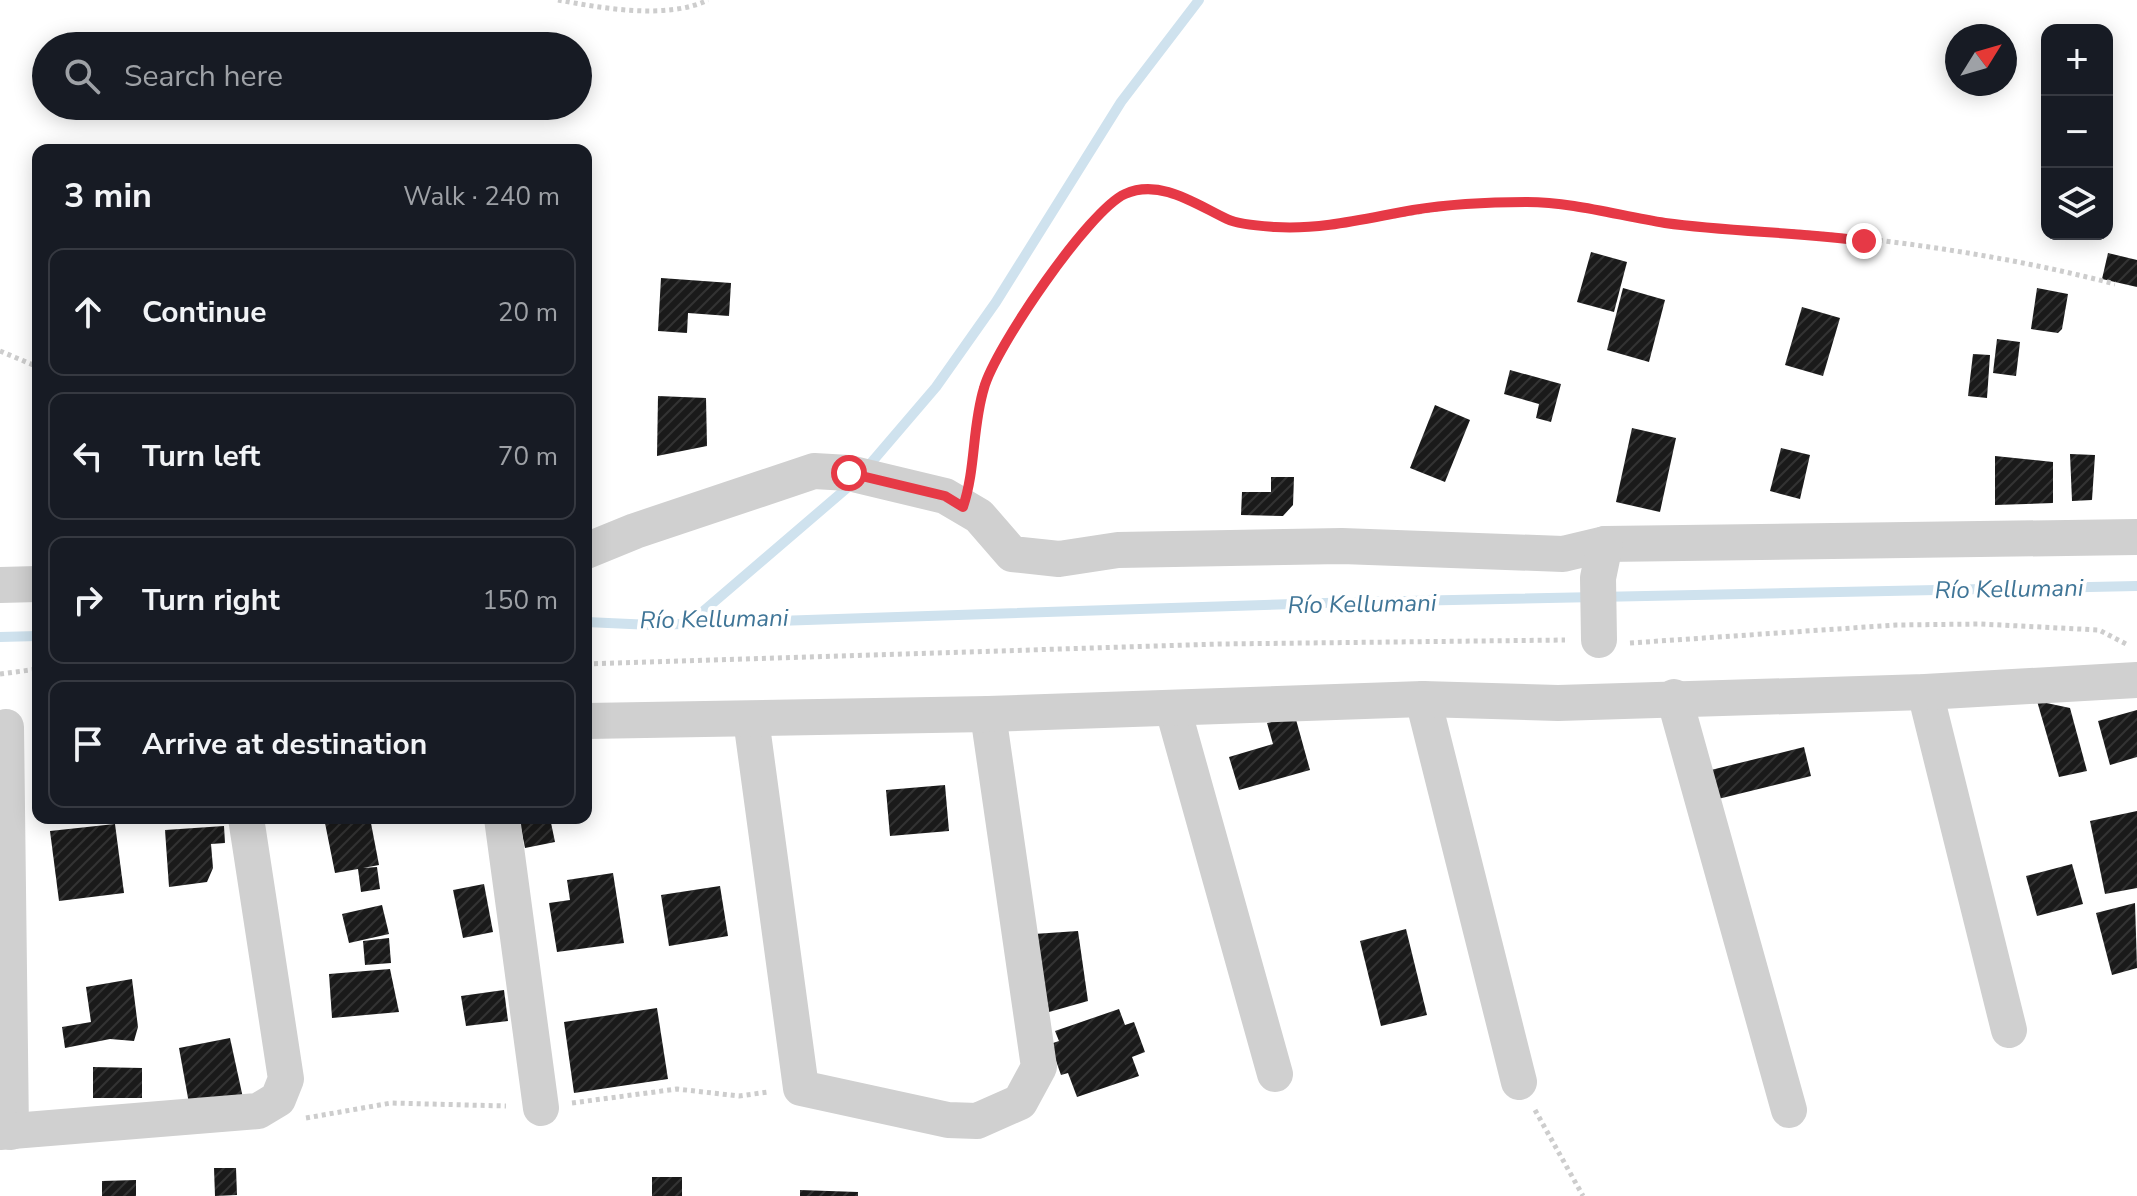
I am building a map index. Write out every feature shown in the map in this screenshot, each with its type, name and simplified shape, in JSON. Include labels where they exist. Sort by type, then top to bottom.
[{"type":"street","points":[[592,549],[814,471],[866,477],[945,496],[979,516],[1012,554],[1059,559],[1118,550],[1342,546],[1563,554],[1602,561],[2137,537]]},
{"type":"street","points":[[1599,628],[1602,561]]},
{"type":"street","points":[[0,585],[32,584]]},
{"type":"street","points":[[592,721],[988,714],[1423,699],[1558,703],[1674,697],[1925,692],[2137,680]]},
{"type":"street","points":[[1925,692],[2009,1030]]},
{"type":"street","points":[[1674,697],[1789,1110]]},
{"type":"street","points":[[1423,699],[1519,1082]]},
{"type":"street","points":[[1173,709],[1275,1074]]},
{"type":"street","points":[[751,719],[801,1088],[948,1120],[977,1121],[1020,1102],[1039,1067],[988,714]]},
{"type":"street","points":[[15,727],[6,1132],[258,1111],[278,1099],[286,1079],[247,824]]},
{"type":"street","points":[[503,824],[541,1108]]},
{"type":"path","points":[[558,0],[611,10],[670,9],[708,0]]},
{"type":"path","points":[[963,507],[973,470],[984,387],[1003,346],[1077,240],[1107,206],[1127,193],[1162,190],[1196,202],[1230,221],[1276,227],[1345,224],[1461,204],[1531,202],[1729,231],[1796,232],[1931,247],[1998,257],[2115,284]]},
{"type":"path","points":[[0,351],[32,364]]},
{"type":"path","points":[[592,664],[1220,644],[1599,628],[1675,642],[1896,625],[1981,624],[2099,630],[2137,652]]},
{"type":"path","points":[[0,674],[32,670]]},
{"type":"path","points":[[1519,1082],[1583,1196]]},
{"type":"path","points":[[278,1099],[299,1119],[391,1103],[541,1108],[677,1089],[739,1096],[801,1088]]},
{"type":"building","points":[[1591,252],[1627,262],[1614,312],[1577,302]]},
{"type":"building","points":[[2108,253],[2137,260],[2137,287],[2102,279]]},
{"type":"building","points":[[661,278],[731,283],[729,316],[688,313],[687,333],[658,331]]},
{"type":"building","points":[[1623,288],[1665,300],[1649,362],[1607,350]]},
{"type":"building","points":[[2037,288],[2068,294],[2062,329],[2058,333],[2031,329]]},
{"type":"building","points":[[1802,307],[1840,318],[1823,376],[1785,365]]},
{"type":"building","points":[[1997,339],[2020,342],[2016,376],[1993,373]]},
{"type":"building","points":[[1973,354],[1990,355],[1987,398],[1968,396]]},
{"type":"building","points":[[1510,370],[1561,384],[1551,422],[1536,418],[1539,404],[1504,394]]},
{"type":"building","points":[[658,396],[706,398],[707,446],[657,456]]},
{"type":"building","points":[[1435,405],[1470,420],[1445,482],[1410,468]]},
{"type":"building","points":[[1632,428],[1676,438],[1660,512],[1616,502]]},
{"type":"building","points":[[1781,448],[1810,455],[1800,499],[1770,491]]},
{"type":"building","points":[[2070,454],[2095,455],[2092,500],[2072,501]]},
{"type":"building","points":[[1995,456],[2053,462],[2053,503],[1995,505]]},
{"type":"building","points":[[1271,477],[1294,477],[1293,505],[1283,516],[1241,515],[1242,492],[1271,492]]},
{"type":"building","points":[[2037,701],[2070,708],[2087,771],[2059,777]]},
{"type":"building","points":[[2137,710],[2137,757],[2110,765],[2098,721]]},
{"type":"building","points":[[1295,716],[1310,770],[1239,790],[1229,757],[1273,744],[1267,723]]},
{"type":"building","points":[[1804,747],[1811,776],[1718,799],[1711,770]]},
{"type":"building","points":[[945,785],[949,831],[890,836],[886,790]]},
{"type":"building","points":[[2137,811],[2137,888],[2105,894],[2090,821]]},
{"type":"building","points":[[115,824],[124,893],[59,901],[50,831]]},
{"type":"building","points":[[325,824],[371,824],[379,865],[363,868],[377,867],[380,889],[361,892],[358,869],[335,873]]},
{"type":"building","points":[[520,824],[551,824],[555,842],[525,848]]},
{"type":"building","points":[[224,826],[225,843],[211,844],[213,868],[207,882],[169,887],[165,830]]},
{"type":"building","points":[[2072,864],[2083,904],[2037,916],[2026,876]]},
{"type":"building","points":[[613,873],[624,943],[557,952],[549,903],[570,900],[567,880]]},
{"type":"building","points":[[484,884],[493,932],[463,938],[453,890]]},
{"type":"building","points":[[720,886],[728,936],[669,946],[661,895]]},
{"type":"building","points":[[2135,903],[2137,968],[2112,975],[2096,913]]},
{"type":"building","points":[[382,905],[389,934],[349,943],[342,914]]},
{"type":"building","points":[[1406,929],[1427,1015],[1381,1026],[1360,941]]},
{"type":"building","points":[[1078,931],[1088,1001],[1049,1012],[1034,934]]},
{"type":"building","points":[[389,938],[391,963],[365,965],[363,941]]},
{"type":"building","points":[[390,969],[399,1012],[332,1018],[329,974]]},
{"type":"building","points":[[132,979],[138,1027],[134,1041],[110,1039],[65,1048],[62,1027],[91,1022],[86,987]]},
{"type":"building","points":[[504,990],[508,1021],[466,1026],[461,996]]},
{"type":"building","points":[[657,1008],[668,1079],[574,1093],[564,1022]]},
{"type":"building","points":[[1119,1009],[1125,1025],[1134,1022],[1145,1052],[1132,1057],[1139,1076],[1077,1097],[1068,1073],[1061,1075],[1050,1044],[1059,1041],[1055,1031]]},
{"type":"building","points":[[230,1038],[243,1098],[190,1109],[179,1048]]},
{"type":"building","points":[[93,1067],[142,1068],[142,1098],[93,1098]]},
{"type":"building","points":[[214,1168],[236,1168],[237,1195],[215,1196]]},
{"type":"building","points":[[652,1177],[682,1177],[682,1196],[652,1196]]},
{"type":"building","points":[[136,1180],[136,1196],[102,1196],[102,1181]]},
{"type":"building","points":[[800,1190],[858,1192],[858,1196],[800,1196]]},
{"type":"waterway","points":[[865,470],[936,387],[996,302],[1121,102],[1199,0]]},
{"type":"waterway","points":[[693,620],[854,482]]},
{"type":"waterway","name":"Río Kellumani","points":[[592,622],[652,625],[1356,602],[2137,586]]},
{"type":"waterway","name":"Río Kellumani","points":[[0,637],[32,636]]},
{"type":"route","points":[[849,473],[945,496],[963,507],[973,470],[984,387],[1003,346],[1077,240],[1107,206],[1127,193],[1162,190],[1196,202],[1230,221],[1276,227],[1345,224],[1461,204],[1531,202],[1729,231],[1796,232],[1864,241]]}]
